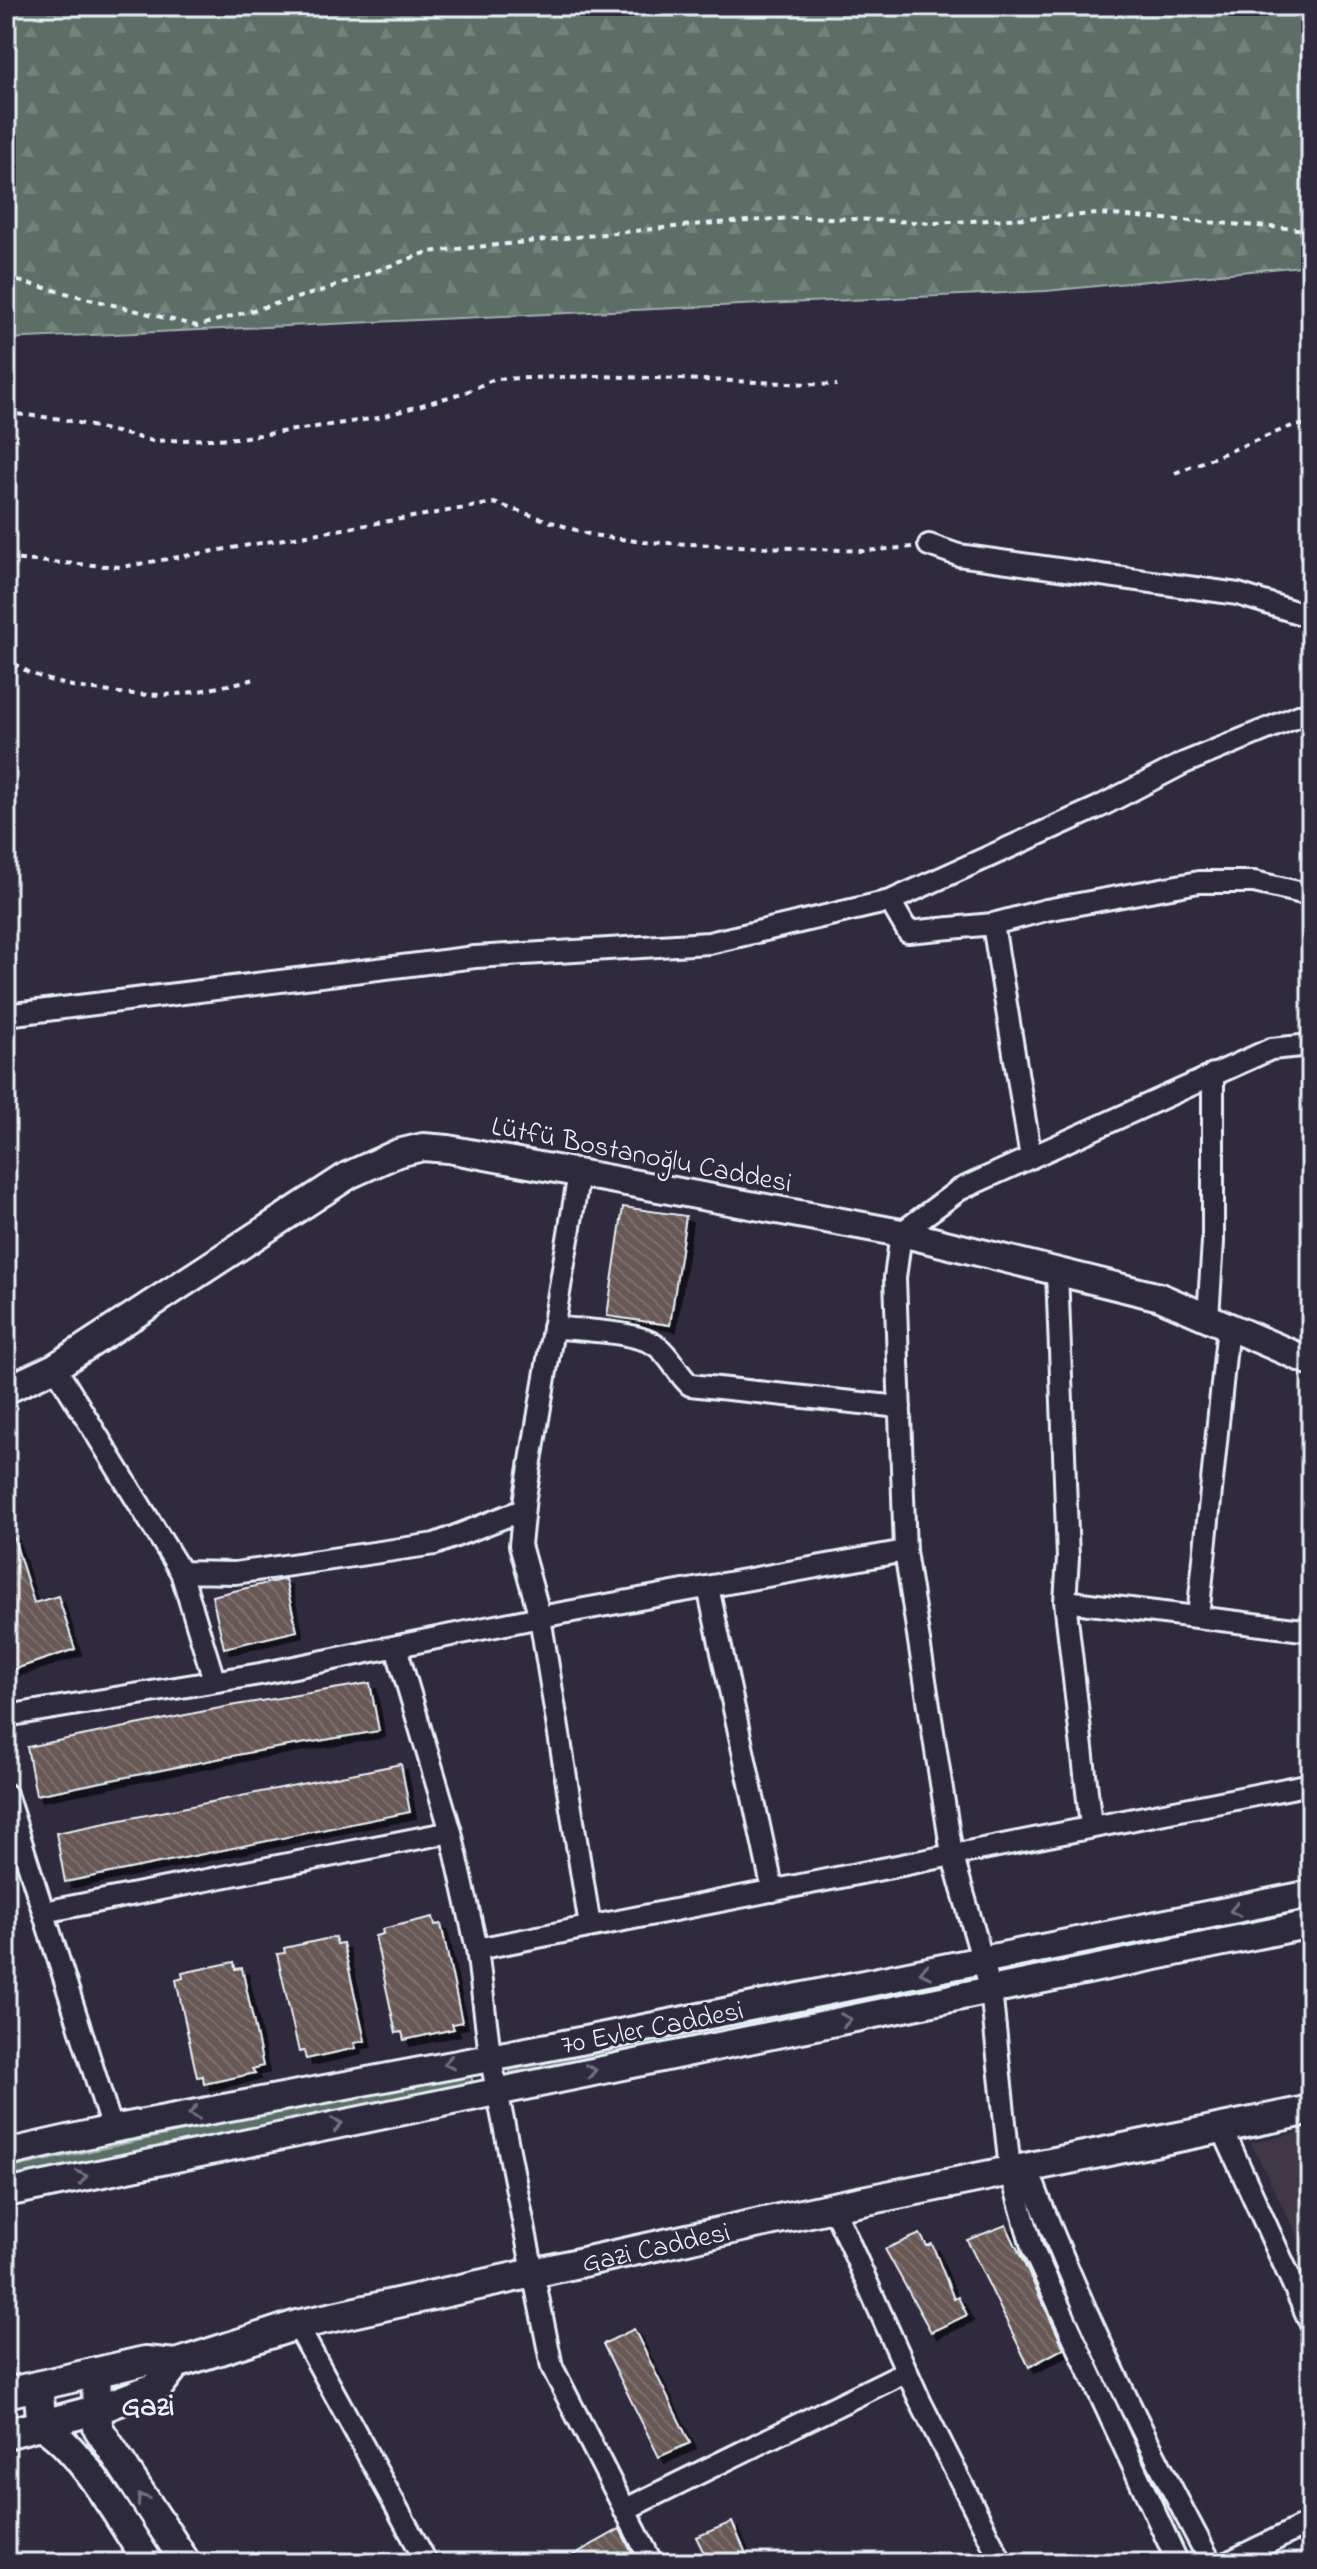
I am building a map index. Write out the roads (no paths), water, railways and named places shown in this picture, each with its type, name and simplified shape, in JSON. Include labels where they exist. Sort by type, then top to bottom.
[{"type":"main road","name":"Gazi Caddesi","points":[[6,2393],[145,2361],[176,2364],[297,2325],[833,2207],[1311,2110]]},
{"type":"main road","points":[[6,2434],[99,2409],[159,2386],[176,2364]]},
{"type":"main road","points":[[96,2372],[98,2428],[186,2563]]},
{"type":"main road","points":[[38,2387],[42,2426],[74,2454],[149,2563]]},
{"type":"street","points":[[929,545],[958,555],[1238,594],[1311,617]]},
{"type":"street","points":[[6,1015],[475,957],[709,943],[890,901],[1099,807],[1184,763],[1311,711]]},
{"type":"street","points":[[890,901],[908,932],[993,924],[1046,910],[1199,882],[1254,882],[1311,895]]},
{"type":"street","points":[[993,924],[1031,1158]]},
{"type":"street","points":[[1178,2563],[1033,2250],[991,1990],[952,1854],[905,1551],[895,1278],[901,1233],[959,1190],[1271,1049],[1311,1045]]},
{"type":"street","points":[[1198,1617],[1218,1321],[1213,1242],[1213,1074]]},
{"type":"street","name":"Lütfü Bostanoğlu Caddesi","points":[[6,1390],[55,1367],[327,1188],[398,1153],[423,1147],[448,1149],[901,1233],[1160,1297],[1311,1362]]},
{"type":"street","points":[[579,1173],[523,1510],[520,1545],[540,1617],[590,1926]]},
{"type":"street","points":[[1057,1272],[1068,1558],[1065,1601],[1091,1826]]},
{"type":"street","points":[[553,1327],[637,1337],[656,1345],[673,1370],[690,1385],[900,1407]]},
{"type":"street","points":[[55,1367],[181,1572],[214,1680]]},
{"type":"street","points":[[181,1572],[235,1573],[435,1544],[523,1510]]},
{"type":"street","points":[[6,1716],[396,1647],[540,1617],[905,1551]]},
{"type":"street","points":[[708,1587],[773,1891]]},
{"type":"street","points":[[1065,1601],[1311,1631]]},
{"type":"street","points":[[396,1647],[451,1832],[477,1949],[490,2055],[552,2367],[652,2563]]},
{"type":"street","points":[[477,1949],[1311,1784]]},
{"type":"street","points":[[6,1794],[112,2129]]},
{"type":"street","points":[[44,1912],[451,1832]]},
{"type":"street","name":"70 Evler Caddesi","points":[[6,2153],[112,2129],[490,2055],[580,2041],[1311,1894]]},
{"type":"street","name":"70 Evler Caddesi","points":[[6,2193],[1311,1924]]},
{"type":"street","points":[[1222,2128],[1311,2324]]},
{"type":"street","points":[[1018,2168],[1161,2470],[1211,2563]]},
{"type":"street","points":[[833,2207],[907,2371],[1002,2563]]},
{"type":"street","points":[[297,2325],[427,2563]]},
{"type":"street","points":[[624,2510],[907,2371]]},
{"type":"street","points":[[1227,2563],[1311,2522]]},
{"type":"district","name":"Gazi","points":[[148,2405]]}]
